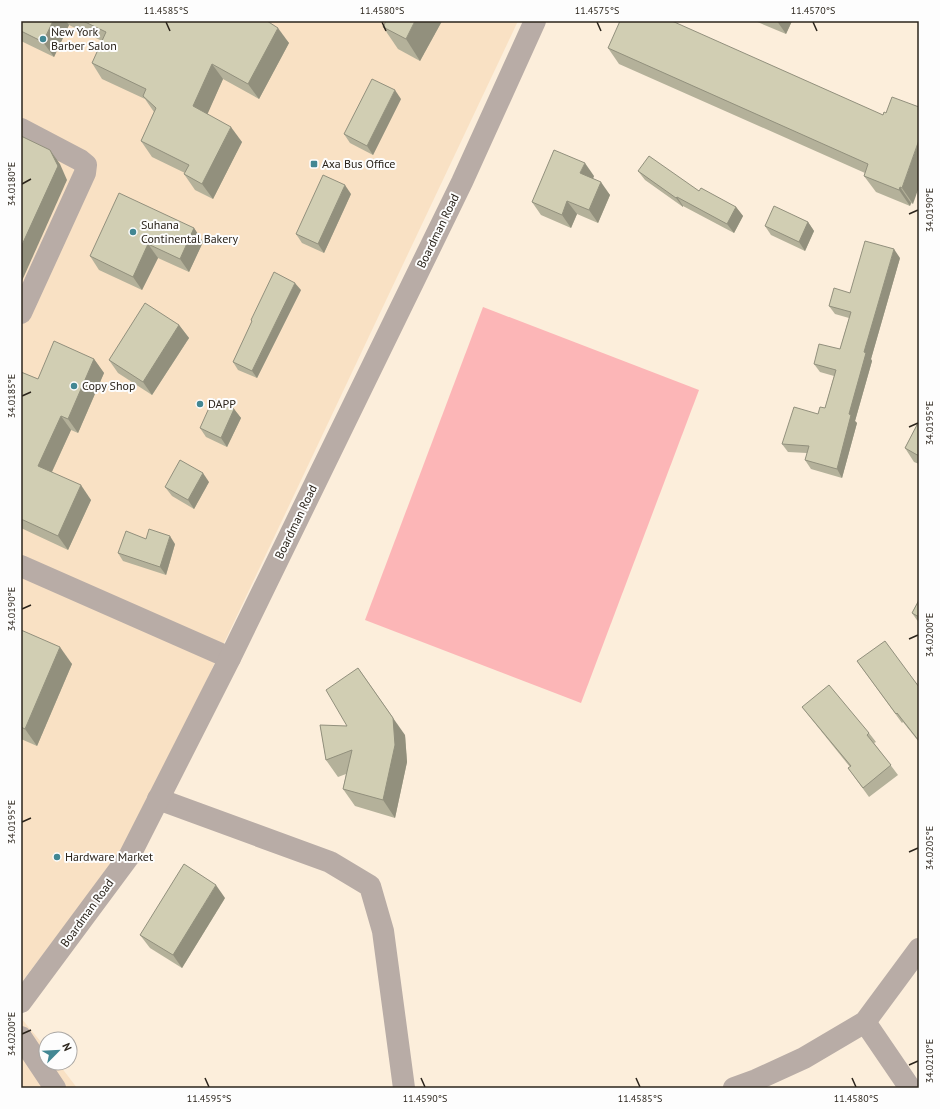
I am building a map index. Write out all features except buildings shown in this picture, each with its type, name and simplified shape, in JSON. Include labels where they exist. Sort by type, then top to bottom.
[{"type":"street","name":"Boardman Road","points":[[21,1002],[130,855],[230,658],[462,182],[535,21]]},
{"type":"street","points":[[21,129],[80,160],[86,165],[85,173],[21,313]]},
{"type":"street","points":[[21,566],[230,658]]},
{"type":"street","points":[[158,799],[330,862],[370,886],[383,931],[404,1088]]},
{"type":"street","points":[[734,1088],[756,1080],[804,1058],[865,1022],[919,949]]},
{"type":"street","points":[[865,1022],[910,1088]]},
{"type":"street","points":[[21,1037],[55,1088]]},
{"type":"shaded area","points":[[21,21],[518,21],[132,838],[21,983]]},
{"type":"shaded area","points":[[483,307],[699,390],[581,703],[365,620]]},
{"type":"shaded area","points":[[21,1018],[38,1038],[38,1071],[64,1071],[77,1088],[21,1088]]},
{"type":"place","name":"New York Barber Salon","points":[[43,39]]},
{"type":"place","name":"Axa Bus Office","points":[[314,164]]},
{"type":"place","name":"Suhana Continental Bakery","points":[[133,232]]},
{"type":"place","name":"Copy Shop","points":[[74,386]]},
{"type":"place","name":"DAPP","points":[[200,404]]},
{"type":"place","name":"Hardware Market","points":[[57,857]]}]
